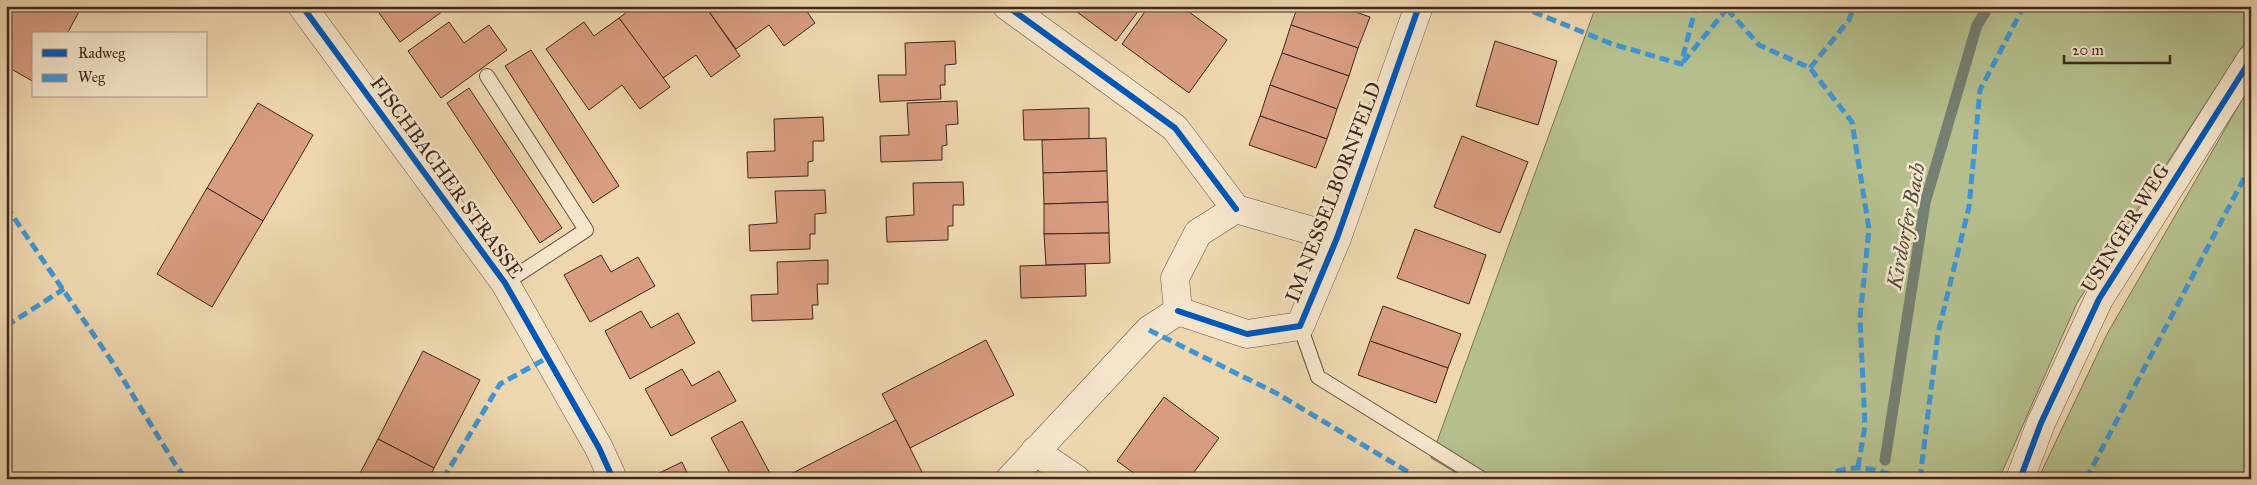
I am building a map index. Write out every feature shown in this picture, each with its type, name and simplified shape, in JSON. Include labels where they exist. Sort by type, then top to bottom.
[{"type":"street","name":"FISCHBACHER STRASSE","points":[[302,6],[505,283],[599,448],[613,479]]},
{"type":"street","points":[[1007,6],[1175,128],[1236,208],[1337,238]]},
{"type":"street","name":"IM NESSELBORNFELD","points":[[1178,311],[1247,334],[1300,326],[1337,238],[1419,6]]},
{"type":"street","name":"USINGER WEG","points":[[2020,479],[2041,423],[2099,299],[2251,59]]},
{"type":"street","points":[[1010,479],[1149,330],[1178,311],[1175,278],[1198,233],[1236,208]]},
{"type":"street","points":[[1035,451],[1076,479]]},
{"type":"lane","points":[[487,76],[586,230],[505,283]]},
{"type":"lane","points":[[1300,326],[1318,377],[1482,479]]},
{"type":"green space","points":[[1596,6],[2251,6],[2251,33],[2077,303],[1999,479],[1467,479],[1431,458]]},
{"type":"green space","points":[[2251,84],[2251,479],[2038,479],[2107,334]]},
{"type":"building","points":[[9,6],[82,6],[68,32],[32,32],[32,81],[6,66],[6,10]]},
{"type":"building","points":[[374,6],[450,6],[400,42]]},
{"type":"building","points":[[635,6],[705,6],[740,56],[711,77],[696,55],[663,78],[619,18]]},
{"type":"building","points":[[705,6],[803,6],[815,23],[784,46],[769,25],[736,49]]},
{"type":"building","points":[[1069,6],[1142,6],[1116,41]]},
{"type":"building","points":[[1149,6],[1181,6],[1227,40],[1189,93],[1122,44]]},
{"type":"building","points":[[1298,6],[1339,6],[1370,17],[1358,48],[1291,25]]},
{"type":"building","points":[[619,18],[670,87],[640,109],[622,85],[589,110],[546,49],[584,22],[594,36]]},
{"type":"building","points":[[449,22],[464,43],[489,25],[507,50],[441,98],[408,51]]},
{"type":"building","points":[[1291,25],[1358,48],[1349,76],[1282,53]]},
{"type":"building","points":[[955,41],[956,64],[945,65],[945,85],[940,85],[941,99],[880,102],[878,75],[906,75],[905,43]]},
{"type":"building","points":[[1495,41],[1557,61],[1538,125],[1476,106]]},
{"type":"building","points":[[531,50],[619,186],[593,203],[505,66]]},
{"type":"building","points":[[1282,53],[1349,76],[1337,109],[1270,85]]},
{"type":"building","points":[[1270,85],[1337,109],[1327,139],[1260,116]]},
{"type":"building","points":[[469,88],[562,228],[540,243],[447,103]]},
{"type":"building","points":[[957,101],[958,124],[946,125],[947,145],[942,146],[942,160],[881,162],[880,136],[909,135],[907,103]]},
{"type":"building","points":[[258,103],[313,135],[263,221],[207,188]]},
{"type":"building","points":[[1089,108],[1089,139],[1024,140],[1023,110]]},
{"type":"building","points":[[1260,116],[1327,139],[1316,168],[1249,145]]},
{"type":"building","points":[[823,117],[824,141],[813,141],[813,161],[808,162],[808,176],[748,178],[747,152],[775,151],[774,119]]},
{"type":"building","points":[[1462,136],[1528,162],[1500,233],[1434,207]]},
{"type":"building","points":[[1106,138],[1107,171],[1043,173],[1042,140]]},
{"type":"building","points":[[1107,171],[1108,202],[1044,204],[1043,173]]},
{"type":"building","points":[[963,182],[964,205],[953,205],[953,226],[948,226],[948,240],[887,242],[886,217],[914,215],[913,183]]},
{"type":"building","points":[[207,188],[263,221],[212,307],[157,274]]},
{"type":"building","points":[[825,190],[826,213],[815,214],[815,234],[810,234],[810,249],[750,251],[749,225],[777,223],[775,191]]},
{"type":"building","points":[[1108,202],[1109,233],[1044,234],[1044,204]]},
{"type":"building","points":[[1415,229],[1486,255],[1469,304],[1397,278]]},
{"type":"building","points":[[1109,233],[1110,263],[1046,265],[1044,234]]},
{"type":"building","points":[[601,255],[611,272],[638,257],[655,286],[590,322],[564,275]]},
{"type":"building","points":[[828,260],[828,284],[817,284],[818,305],[812,305],[813,319],[752,321],[751,295],[778,294],[777,262]]},
{"type":"building","points":[[1085,264],[1086,296],[1021,298],[1020,266]]},
{"type":"building","points":[[1383,306],[1461,334],[1448,368],[1370,341]]},
{"type":"building","points":[[641,311],[651,328],[678,313],[695,343],[630,379],[605,331]]},
{"type":"building","points":[[986,340],[1014,395],[910,448],[882,394]]},
{"type":"building","points":[[1370,341],[1448,368],[1436,403],[1358,375]]},
{"type":"building","points":[[423,351],[480,380],[434,468],[378,439]]},
{"type":"building","points":[[682,369],[692,386],[719,371],[736,401],[671,436],[645,389]]},
{"type":"building","points":[[1164,397],[1219,438],[1189,479],[1142,479],[1117,461]]},
{"type":"building","points":[[896,420],[923,474],[914,479],[788,479],[787,476]]},
{"type":"building","points":[[742,421],[773,479],[733,479],[711,438]]},
{"type":"building","points":[[378,439],[434,468],[429,479],[357,479]]},
{"type":"building","points":[[682,462],[690,479],[654,479],[653,476]]},
{"type":"waterway","name":"Kirdorfer Bach","points":[[1885,460],[1925,203],[1977,25],[1989,6]]},
{"type":"marked path","points":[[1519,6],[1612,44],[1681,64],[1696,6]]},
{"type":"marked path","points":[[1683,62],[1727,9],[1725,6]]},
{"type":"marked path","points":[[1810,68],[1849,20],[1854,6]]},
{"type":"marked path","points":[[1920,479],[1938,333],[1969,207],[1980,90],[2024,6]]},
{"type":"marked path","points":[[1727,9],[1759,45],[1810,68],[1852,122],[1869,229],[1860,318],[1865,426],[1858,467]]},
{"type":"marked path","points":[[2086,479],[2251,165]]},
{"type":"marked path","points":[[6,206],[115,366],[186,479]]},
{"type":"marked path","points":[[6,326],[64,289]]},
{"type":"marked path","points":[[1149,330],[1276,393],[1420,479]]},
{"type":"marked path","points":[[443,479],[500,384],[547,358]]},
{"type":"marked path","points":[[1823,479],[1841,470],[1851,468],[1871,469],[1900,479]]},
{"type":"cycle path","points":[[302,6],[505,283],[599,448],[613,479]]},
{"type":"cycle path","points":[[1007,6],[1175,128],[1236,209]]},
{"type":"cycle path","points":[[1178,311],[1247,334],[1300,326],[1337,238],[1419,6]]},
{"type":"cycle path","points":[[2020,479],[2041,423],[2099,299],[2251,59]]}]
